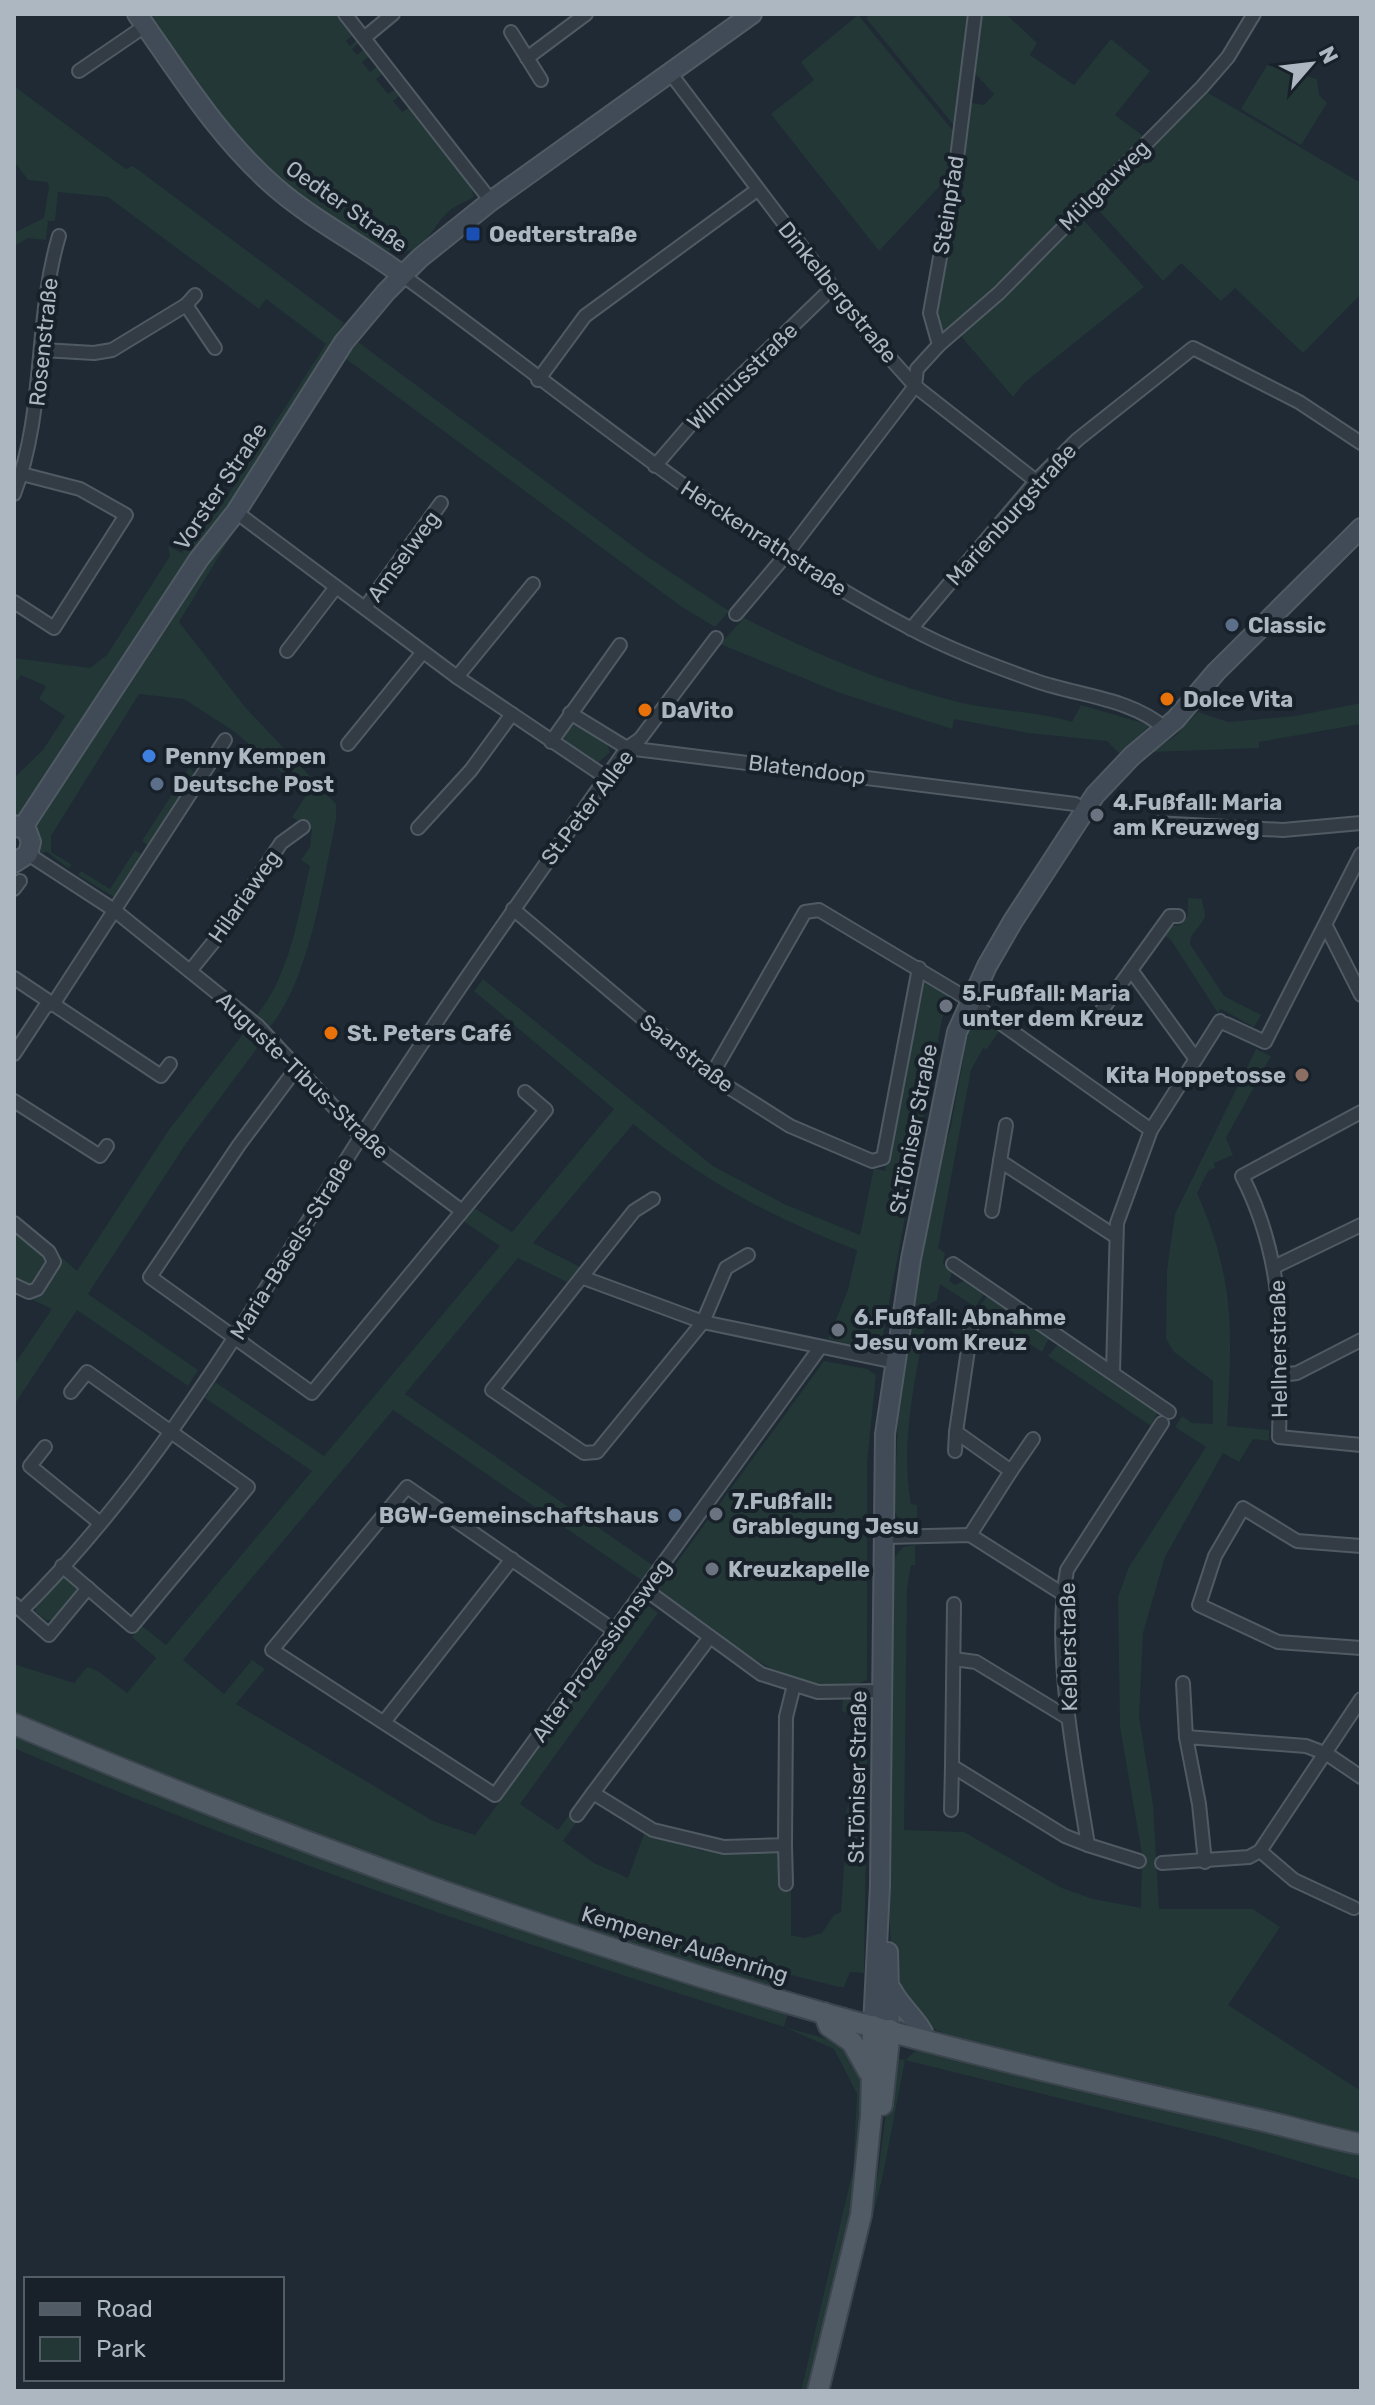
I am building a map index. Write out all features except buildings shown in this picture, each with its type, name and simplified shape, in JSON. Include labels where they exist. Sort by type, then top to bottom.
[{"type":"main road","name":"Vorster Straße","points":[[19,872],[30,836],[18,826],[199,559],[236,512],[344,342],[402,275],[491,201],[752,14]]},
{"type":"main road","name":"Oedter Straße","points":[[141,20],[199,104],[234,147],[276,188],[402,275]]},
{"type":"main road","name":"St.Töniser Straße","points":[[818,2391],[871,2184],[882,2028],[880,1886],[885,1434],[911,1259],[957,1032],[969,1002],[1013,921],[1084,809],[1132,756],[1200,696],[1216,672],[1361,528]]},
{"type":"main road","name":"Kempener Außenring","points":[[14,1724],[214,1806],[471,1900],[824,2013],[1099,2085],[1361,2144]]},
{"type":"main road","name":"St.Töniser Straße","points":[[861,2215],[870,2147],[870,2075],[891,1988],[880,1886]]},
{"type":"main road","points":[[891,1988],[900,2006],[923,2030],[926,2040]]},
{"type":"main road","points":[[824,2013],[829,2026],[852,2042],[870,2075]]},
{"type":"street","points":[[345,14],[491,201]]},
{"type":"street","points":[[364,38],[393,14]]},
{"type":"street","points":[[527,58],[586,14]]},
{"type":"street","name":"Steinpfad","points":[[939,345],[930,313],[955,174],[975,14]]},
{"type":"street","name":"Mülgauweg","points":[[939,345],[999,293],[1202,87],[1228,57],[1254,14]]},
{"type":"street","name":"Oedter Straße","points":[[79,71],[141,20]]},
{"type":"street","points":[[511,32],[541,80]]},
{"type":"street","name":"Dinkelbergstraße","points":[[671,74],[832,288],[915,386],[1036,481]]},
{"type":"street","points":[[538,380],[585,316],[757,190]]},
{"type":"street","name":"Rosenstraße","points":[[14,494],[35,418],[51,264],[59,236]]},
{"type":"street","name":"Herckenrathstraße","points":[[402,275],[655,466],[785,556],[911,629],[1037,681],[1141,711],[1166,729]]},
{"type":"street","name":"Wilmiusstraße","points":[[655,466],[692,423],[832,288]]},
{"type":"street","points":[[43,350],[94,353],[112,350],[190,300],[215,348]]},
{"type":"street","points":[[736,614],[785,556],[915,386],[917,369],[939,345]]},
{"type":"street","name":"Marienburgstraße","points":[[911,629],[1036,481],[1077,440],[1193,348],[1299,402],[1361,443]]},
{"type":"street","points":[[14,602],[54,628],[126,515],[80,489],[22,474]]},
{"type":"street","name":"Amselweg","points":[[365,608],[441,503]]},
{"type":"street","points":[[236,512],[457,677],[607,778]]},
{"type":"street","points":[[457,677],[533,584]]},
{"type":"street","points":[[287,651],[336,587]]},
{"type":"street","name":"St.Peter Allee","points":[[463,980],[627,748],[640,739],[716,638]]},
{"type":"street","points":[[551,742],[620,645]]},
{"type":"street","points":[[348,744],[423,652]]},
{"type":"street","name":"Blatendoop","points":[[570,713],[627,748],[915,782],[1075,804],[1084,809]]},
{"type":"street","points":[[418,828],[471,770],[512,714]]},
{"type":"street","points":[[14,1054],[45,1007],[54,1003],[225,740]]},
{"type":"street","points":[[1156,823],[1283,830],[1361,823]]},
{"type":"street","name":"Hilariaweg","points":[[190,971],[224,929],[281,843],[303,827]]},
{"type":"street","points":[[1113,1372],[1115,1236],[1151,1130],[1195,1058],[1223,1023],[1265,1042],[1327,928],[1361,854]]},
{"type":"street","name":"Auguste-Tibus-Straße","points":[[19,872],[114,910],[258,1026],[361,1136],[462,1211]]},
{"type":"street","name":"Saarstraße","points":[[513,909],[711,1076],[790,1126],[872,1161],[883,1158],[919,968]]},
{"type":"street","points":[[711,1076],[805,912],[819,910],[919,968],[1151,1130]]},
{"type":"street","points":[[1097,1017],[1161,926],[1170,916],[1178,916]]},
{"type":"street","points":[[1327,928],[1361,995]]},
{"type":"street","points":[[1131,970],[1195,1058]]},
{"type":"street","points":[[14,978],[161,1076],[170,1064]]},
{"type":"street","name":"Maria-Basels-Straße","points":[[88,1588],[49,1635],[18,1607],[62,1566],[171,1435],[463,980]]},
{"type":"street","points":[[298,1066],[232,1154],[150,1277],[312,1393],[546,1110],[525,1092]]},
{"type":"street","points":[[14,1101],[100,1156],[107,1146]]},
{"type":"street","name":"Hellnerstraße","points":[[1361,1112],[1242,1176],[1276,1266],[1281,1320],[1279,1437],[1361,1445]]},
{"type":"street","points":[[992,1211],[1006,1125]]},
{"type":"street","points":[[1000,1161],[1115,1236]]},
{"type":"street","points":[[653,1199],[634,1211],[584,1278],[492,1390],[584,1453],[597,1452],[703,1322],[726,1268],[748,1255]]},
{"type":"street","points":[[14,1223],[49,1252],[54,1262],[37,1289],[29,1292],[14,1285]]},
{"type":"street","points":[[1276,1266],[1361,1225]]},
{"type":"street","points":[[953,1264],[1113,1372]]},
{"type":"street","points":[[584,1278],[703,1322],[819,1349],[895,1362]]},
{"type":"street","points":[[955,1451],[961,1376],[971,1329]]},
{"type":"street","points":[[1280,1375],[1297,1373],[1361,1340]]},
{"type":"street","name":"Alter Prozessionsweg","points":[[384,1722],[495,1795],[819,1349]]},
{"type":"street","points":[[62,1566],[132,1626],[248,1487],[171,1435],[87,1372],[71,1392]]},
{"type":"street","name":"Keßlerstraße","points":[[1088,1845],[1068,1718],[1063,1594],[1067,1570],[1166,1418],[1113,1372]]},
{"type":"street","points":[[956,1432],[1011,1471]]},
{"type":"street","points":[[970,1535],[1033,1439]]},
{"type":"street","points":[[45,1447],[30,1466],[100,1523]]},
{"type":"street","points":[[512,1559],[384,1722],[272,1650],[407,1487],[512,1559],[615,1631]]},
{"type":"street","points":[[1361,1546],[1297,1541],[1243,1508],[1215,1556],[1199,1605],[1278,1642],[1361,1648]]},
{"type":"street","points":[[885,1537],[970,1535],[1063,1594]]},
{"type":"street","points":[[646,1590],[761,1674],[818,1692],[882,1691]]},
{"type":"street","points":[[951,1810],[954,1604]]},
{"type":"street","points":[[577,1815],[710,1637]]},
{"type":"street","points":[[954,1659],[976,1662],[1068,1718]]},
{"type":"street","points":[[1183,1683],[1186,1737],[1199,1804],[1205,1862]]},
{"type":"street","points":[[786,1884],[786,1717],[794,1685]]},
{"type":"street","points":[[1162,1863],[1249,1857],[1260,1851],[1361,1699]]},
{"type":"street","points":[[1186,1737],[1306,1746],[1327,1754],[1361,1777]]},
{"type":"street","points":[[952,1766],[1065,1836],[1139,1861]]},
{"type":"street","points":[[593,1793],[653,1830],[724,1847],[785,1845]]},
{"type":"street","points":[[1260,1851],[1294,1880],[1354,1908]]},
{"type":"green space","points":[[145,14],[337,14],[353,35],[346,41],[350,46],[357,40],[359,43],[352,49],[357,55],[364,49],[370,56],[362,62],[370,72],[378,66],[383,73],[376,79],[388,94],[396,89],[400,95],[393,101],[402,112],[410,107],[470,184],[474,197],[447,213],[426,239],[413,249],[398,252],[371,242],[319,210],[261,162],[190,79]]},
{"type":"green space","points":[[871,14],[971,14],[957,129],[866,18]]},
{"type":"green space","points":[[977,14],[1006,14],[1037,43],[1030,55],[1074,85],[1111,39],[1150,71],[1115,115],[1147,139],[997,290],[942,337],[932,314],[965,102],[984,105],[994,94],[969,67]]},
{"type":"green space","points":[[858,15],[954,132],[952,173],[879,251],[771,114],[814,80],[801,62]]},
{"type":"green space","points":[[1267,65],[1317,79],[1319,95],[1327,103],[1301,145],[1241,109]]},
{"type":"green space","points":[[14,86],[126,169],[133,166],[344,323],[329,345],[332,348],[219,525],[23,810],[14,818],[14,778],[43,750],[65,716],[39,699],[46,686],[21,675],[17,681],[14,679],[14,658],[90,668],[107,655],[170,556],[168,546],[182,553],[198,527],[221,506],[326,344],[266,299],[259,309],[108,197],[58,192],[55,221],[48,221],[46,240],[28,238],[14,246],[14,233],[44,218],[49,186],[47,182],[28,180],[14,161]]},
{"type":"green space","points":[[1203,90],[1361,183],[1361,294],[1303,353],[1235,288],[1221,301],[1181,263],[1163,281],[1091,202]]},
{"type":"green space","points":[[1078,214],[1144,287],[1024,383],[1013,397],[959,334],[919,375],[956,331]]},
{"type":"green space","points":[[358,342],[645,555],[729,611],[715,627],[682,607],[346,359],[316,404],[315,398],[343,357],[346,358]]},
{"type":"green space","points":[[236,528],[179,622],[245,707],[336,804],[326,871],[305,956],[284,1007],[270,1027],[257,1015],[278,981],[291,944],[310,866],[301,860],[310,847],[312,829],[292,817],[307,794],[235,732],[184,699],[139,694],[51,836],[51,852],[72,865],[68,868],[47,852],[41,853],[33,835],[35,823],[202,570]]},
{"type":"green space","points":[[744,618],[851,667],[962,703],[1072,722],[1081,705],[1150,725],[1120,754],[1107,741],[1028,733],[954,719],[952,729],[840,693],[720,644]]},
{"type":"green space","points":[[1361,703],[1361,724],[1259,742],[1259,748],[1152,752],[1175,736],[1198,712],[1228,722],[1295,716]]},
{"type":"green space","points":[[571,725],[579,726],[608,746],[610,752],[598,763],[566,742],[563,735]]},
{"type":"green space","points":[[189,768],[197,775],[150,847],[142,841]]},
{"type":"green space","points":[[135,850],[144,856],[117,899],[78,875],[81,871],[110,889]]},
{"type":"green space","points":[[1188,898],[1202,899],[1205,914],[1190,944],[1224,996],[1261,1015],[1254,1027],[1221,1009],[1218,1013],[1171,940],[1161,933],[1166,926],[1181,925],[1188,915]]},
{"type":"green space","points":[[922,977],[955,996],[942,1019],[881,1346],[869,1349],[828,1339],[848,1290],[857,1250],[797,1225],[740,1196],[685,1163],[633,1124],[533,1243],[580,1267],[567,1282],[518,1258],[405,1394],[654,1566],[643,1581],[393,1410],[183,1660],[224,1694],[252,1660],[265,1669],[236,1704],[433,1821],[475,1835],[643,1607],[649,1606],[658,1613],[520,1804],[558,1830],[570,1814],[578,1820],[563,1841],[594,1863],[628,1878],[644,1834],[703,1851],[782,1853],[781,1888],[791,1889],[791,1935],[804,1938],[822,1933],[834,1915],[841,1912],[844,1866],[851,1830],[843,1823],[852,1784],[856,1731],[856,1717],[842,1711],[843,1699],[868,1703],[864,1973],[850,1972],[844,1987],[839,1987],[783,1973],[784,1990],[604,1935],[299,1832],[14,1717],[14,1664],[74,1683],[87,1667],[98,1671],[127,1693],[156,1658],[132,1637],[142,1626],[166,1645],[312,1471],[205,1398],[215,1382],[324,1456],[500,1246],[463,1221],[474,1208],[512,1232],[614,1109],[474,991],[483,979],[713,1166],[784,1204],[860,1235],[874,1168],[885,1171]]},
{"type":"green space","points":[[978,1019],[1000,1030],[987,1049],[983,1048],[971,1070],[938,1248],[945,1253],[943,1264],[952,1272],[949,1281],[955,1285],[966,1280],[984,1294],[975,1307],[940,1284],[937,1300],[929,1304],[915,1378],[907,1455],[911,1504],[917,1505],[917,1527],[905,1527],[894,1512],[899,1393],[940,1157],[950,1130],[970,1023]]},
{"type":"green space","points":[[243,1034],[258,1047],[185,1145],[88,1294],[198,1370],[188,1386],[77,1310],[14,1405],[14,1365],[52,1309],[31,1299],[54,1272],[60,1256],[77,1271],[168,1131]]},
{"type":"green space","points":[[1256,1049],[1271,1056],[1226,1138],[1233,1155],[1214,1163],[1215,1168],[1208,1171],[1197,1193],[1210,1224],[1225,1281],[1230,1335],[1227,1426],[1269,1430],[1269,1441],[1253,1439],[1239,1462],[1223,1453],[1165,1557],[1143,1633],[1139,1716],[1153,1805],[1159,1909],[1253,1909],[1280,1927],[1228,2005],[1361,2091],[1361,2137],[1050,2066],[939,2031],[915,2017],[906,2003],[896,1973],[891,1942],[888,1894],[893,1559],[903,1547],[915,1545],[915,1565],[911,1565],[907,1588],[904,1830],[964,1832],[1062,1888],[1093,1899],[1141,1908],[1142,1854],[1120,1727],[1118,1597],[1129,1567],[1206,1447],[1175,1427],[1182,1416],[1192,1423],[1213,1424],[1213,1381],[1174,1352],[1166,1339],[1167,1270],[1175,1214]]},
{"type":"green space","points":[[14,1230],[44,1253],[49,1263],[43,1275],[30,1287],[14,1282]]},
{"type":"green space","points":[[987,1296],[1050,1336],[1042,1352],[978,1309]]},
{"type":"green space","points":[[1059,1343],[1158,1411],[1151,1426],[1048,1356]]},
{"type":"green space","points":[[824,1361],[867,1369],[876,1375],[867,1462],[867,1680],[841,1686],[814,1684],[756,1660],[656,1591]]},
{"type":"green space","points":[[67,1575],[76,1583],[78,1592],[54,1620],[46,1620],[36,1612],[35,1604],[59,1576]]},
{"type":"green space","points":[[14,1733],[789,2011],[784,2027],[492,1931],[203,1826],[14,1748]]},
{"type":"green space","points":[[784,2027],[849,2045],[862,2066],[866,2157],[813,2391],[801,2391],[853,2170],[857,2094],[834,2049]]},
{"type":"green space","points":[[920,2047],[1080,2090],[1335,2148],[1361,2156],[1361,2180],[1217,2137],[905,2060]]},
{"type":"green space","points":[[893,2057],[905,2060],[883,2175],[829,2391],[825,2391],[878,2174]]},
{"type":"place","name":"Oedterstraße","points":[[473,234]]},
{"type":"place","name":"Classic","points":[[1232,625]]},
{"type":"place","name":"Dolce Vita","points":[[1167,699]]},
{"type":"place","name":"DaVito","points":[[645,710]]},
{"type":"place","name":"Penny Kempen","points":[[149,756]]},
{"type":"place","name":"Deutsche Post","points":[[157,784]]},
{"type":"place","name":"4.Fußfall: Maria am Kreuzweg","points":[[1097,815]]},
{"type":"place","name":"5.Fußfall: Maria unter dem Kreuz","points":[[946,1006]]},
{"type":"place","name":"St. Peters Café","points":[[331,1033]]},
{"type":"place","name":"Kita Hoppetosse","points":[[1302,1075]]},
{"type":"place","name":"6.Fußfall: Abnahme Jesu vom Kreuz","points":[[838,1330]]},
{"type":"place","name":"7.Fußfall: Grablegung Jesu","points":[[716,1514]]},
{"type":"place","name":"BGW-Gemeinschaftshaus","points":[[675,1515]]},
{"type":"place","name":"Kreuzkapelle","points":[[712,1569]]}]
